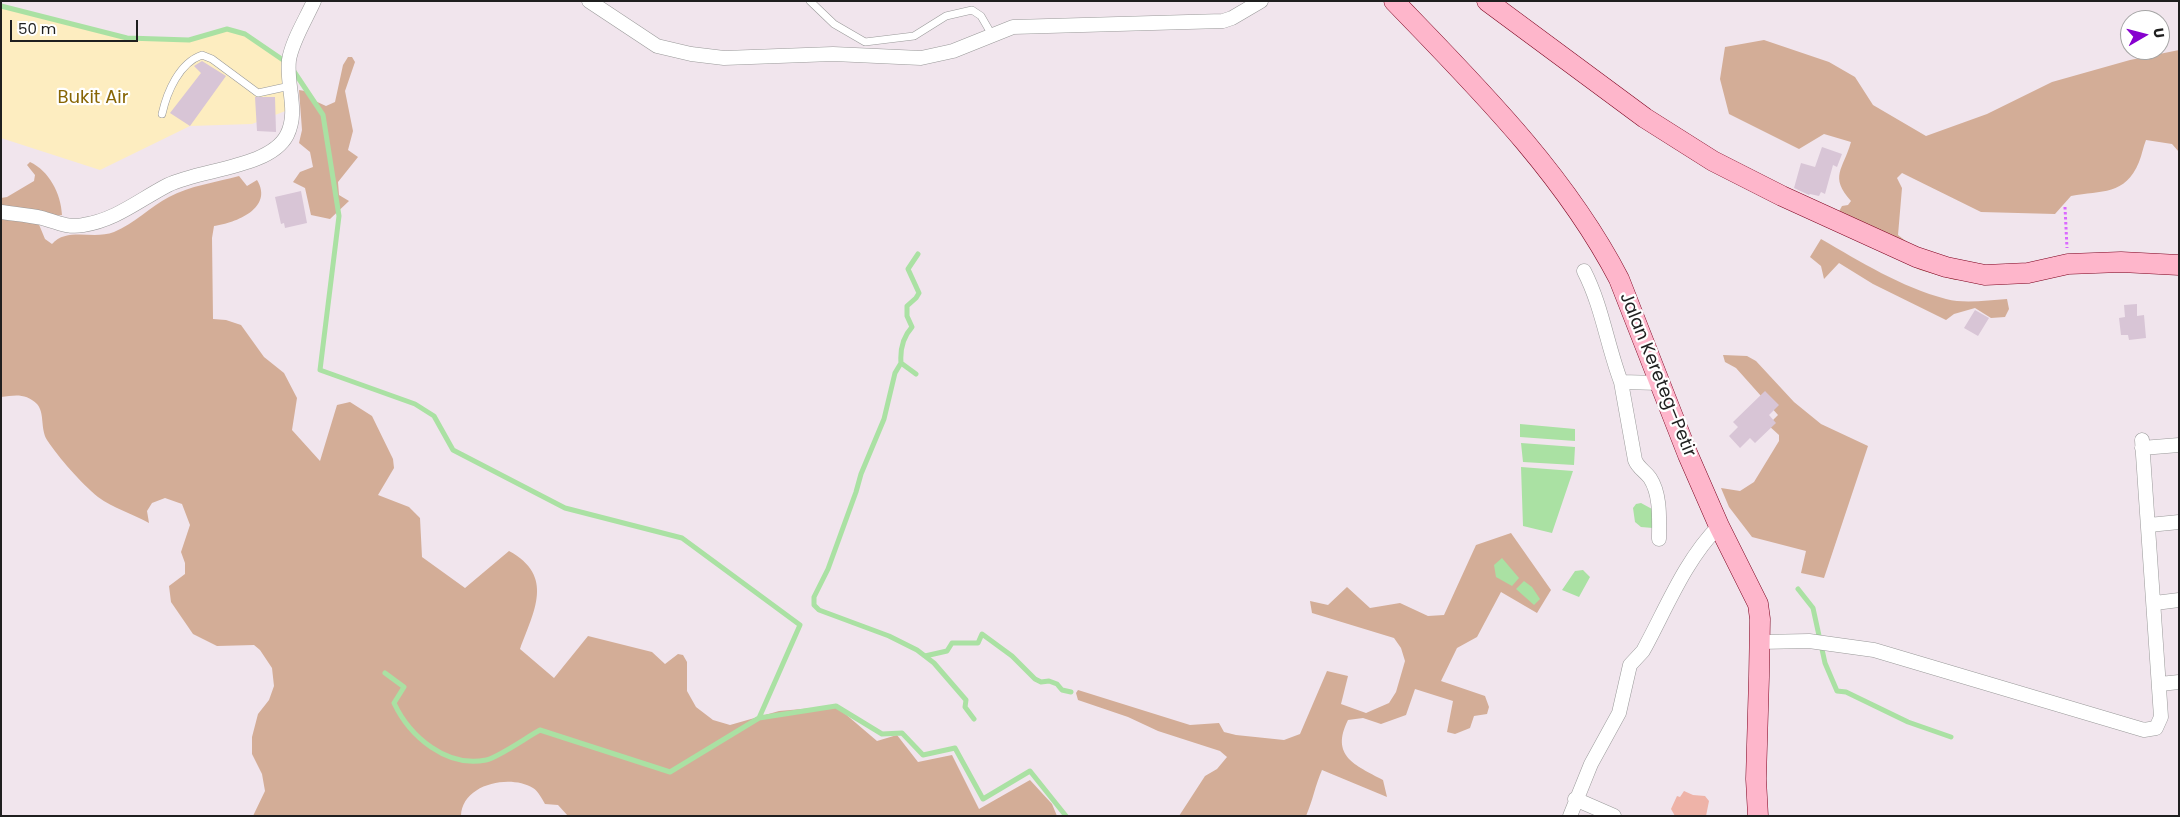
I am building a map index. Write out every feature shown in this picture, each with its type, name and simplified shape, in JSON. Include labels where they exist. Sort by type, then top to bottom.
[{"type":"street","points":[[1,212],[27,215],[71,226],[83,225],[128,210],[169,185],[265,155],[275,150],[287,135],[293,108],[289,75],[290,56],[314,1]]},
{"type":"street","points":[[589,1],[657,46],[691,54],[724,58],[833,54],[921,58],[953,51],[1013,27],[1223,20],[1232,18],[1261,1]]},
{"type":"street","name":"Jalan Kereteg–Petir","points":[[1394,1],[1456,66],[1546,168],[1606,254],[1618,279],[1719,526],[1756,597],[1760,619],[1756,750],[1758,816]]},
{"type":"street","points":[[1487,1],[1645,118],[1713,161],[1782,196],[1916,258],[1946,267],[1985,275],[2028,273],[2068,264],[2122,262],[2179,265]]},
{"type":"street","points":[[1584,271],[1597,298],[1612,356],[1621,382],[1635,460],[1638,466],[1651,479],[1658,498],[1659,539]]},
{"type":"street","points":[[1621,382],[1660,383]]},
{"type":"street","points":[[1760,642],[1809,641],[1874,650],[2144,730],[2151,730],[2160,723],[2160,684],[2142,444],[2179,445]]},
{"type":"street","points":[[2149,525],[2179,522]]},
{"type":"street","points":[[1570,816],[1575,799],[1598,749],[1619,713],[1630,665],[1643,651],[1678,584],[1706,538],[1719,526]]},
{"type":"street","points":[[2155,603],[2179,600]]},
{"type":"street","points":[[2160,684],[2179,682]]},
{"type":"street","points":[[1575,799],[1614,816]]},
{"type":"lane","points":[[810,1],[834,24],[865,42],[914,36],[946,16],[972,10],[981,16],[992,34]]},
{"type":"lane","points":[[162,114],[171,85],[196,58],[202,55],[212,59],[258,94],[289,75]]},
{"type":"path","points":[[2065,207],[2068,264]]},
{"type":"shaded area","points":[[1764,40],[1829,62],[1855,77],[1873,105],[1926,136],[1987,114],[2052,82],[2130,60],[2170,60],[2170,52],[2179,50],[2179,152],[2172,144],[2146,140],[2139,162],[2127,181],[2111,190],[2071,196],[2055,214],[1981,212],[1902,173],[1897,178],[1902,188],[1898,235],[1912,246],[2004,279],[1955,280],[1920,270],[1882,252],[1837,215],[1842,206],[1848,205],[1851,201],[1844,192],[1839,179],[1851,142],[1824,134],[1799,149],[1729,114],[1720,79],[1725,47]]},
{"type":"shaded area","points":[[348,57],[352,57],[355,62],[345,91],[353,131],[348,150],[358,157],[338,182],[339,195],[349,201],[330,219],[311,215],[305,188],[293,182],[300,172],[313,167],[310,152],[299,143],[302,130],[299,90],[305,91],[313,100],[326,106],[335,102],[343,65]]},
{"type":"shaded area","points":[[30,162],[48,177],[59,199],[62,215],[53,216],[40,210],[35,215],[45,239],[52,244],[65,236],[98,235],[114,232],[128,225],[169,197],[194,187],[239,176],[247,186],[257,180],[261,190],[261,199],[257,206],[242,218],[214,226],[212,238],[213,319],[226,320],[241,325],[264,357],[284,373],[297,398],[292,430],[320,461],[337,405],[350,402],[372,416],[393,459],[394,468],[378,495],[409,507],[420,518],[422,557],[465,588],[509,551],[523,561],[532,572],[536,583],[537,595],[531,621],[520,649],[554,678],[588,636],[652,652],[665,664],[678,654],[683,655],[687,662],[687,691],[696,707],[713,720],[730,725],[779,711],[836,706],[877,741],[897,735],[918,762],[952,755],[979,809],[1030,780],[1052,804],[1057,816],[568,816],[558,805],[545,804],[533,788],[512,782],[500,782],[478,789],[469,796],[463,805],[461,816],[253,816],[265,791],[262,774],[252,754],[252,737],[258,714],[269,700],[274,686],[272,668],[260,650],[254,645],[217,646],[193,634],[171,602],[169,586],[185,574],[185,563],[181,552],[190,525],[182,504],[165,498],[152,503],[147,511],[149,523],[104,501],[78,478],[47,440],[41,412],[37,404],[24,396],[1,397],[1,198],[7,197],[34,181],[35,175],[27,165]]},
{"type":"shaded area","points":[[1821,239],[1897,281],[1929,294],[1961,301],[2007,299],[2009,309],[2005,317],[1991,318],[1975,308],[1954,314],[1946,320],[1873,284],[1839,263],[1824,279],[1821,266],[1810,257]]},
{"type":"shaded area","points":[[1723,355],[1747,356],[1756,361],[1794,402],[1821,424],[1868,446],[1824,578],[1801,573],[1806,551],[1752,537],[1729,507],[1721,488],[1740,491],[1754,482],[1779,441],[1779,435],[1768,425],[1778,415],[1736,368],[1725,362]]},
{"type":"shaded area","points":[[1520,424],[1575,429],[1575,441],[1520,437]]},
{"type":"shaded area","points":[[1521,443],[1575,447],[1574,465],[1523,462]]},
{"type":"shaded area","points":[[1521,467],[1573,471],[1552,533],[1523,526]]},
{"type":"shaded area","points":[[1641,503],[1652,509],[1653,528],[1641,527],[1635,522],[1633,508],[1636,504]]},
{"type":"shaded area","points":[[1511,533],[1551,590],[1537,613],[1501,592],[1477,637],[1457,648],[1441,681],[1485,696],[1489,707],[1487,714],[1474,716],[1470,728],[1455,734],[1447,732],[1453,701],[1415,689],[1406,715],[1381,724],[1363,718],[1348,720],[1343,732],[1342,742],[1344,751],[1355,764],[1383,780],[1387,797],[1322,770],[1306,816],[1179,816],[1205,776],[1217,769],[1227,757],[1220,751],[1158,731],[1128,717],[1078,700],[1076,693],[1078,690],[1190,725],[1219,723],[1224,732],[1284,740],[1300,734],[1327,671],[1348,676],[1341,704],[1366,713],[1389,703],[1396,692],[1405,661],[1401,648],[1394,638],[1312,613],[1310,601],[1328,605],[1347,587],[1370,608],[1400,603],[1428,616],[1444,615],[1476,545]]},
{"type":"shaded area","points":[[1502,558],[1519,578],[1512,586],[1496,577],[1494,565]]},
{"type":"shaded area","points":[[1583,570],[1590,577],[1579,597],[1562,590],[1575,571]]},
{"type":"shaded area","points":[[1524,581],[1532,587],[1540,599],[1534,605],[1516,589]]},
{"type":"shaded area","points":[[1684,791],[1693,795],[1705,796],[1709,801],[1706,816],[1675,816],[1671,809],[1677,796],[1680,797]]},
{"type":"green space","name":"Bukit Air","points":[[1,6],[127,38],[189,40],[227,29],[245,34],[290,65],[293,108],[252,124],[190,126],[100,170],[1,138]]},
{"type":"building","points":[[202,61],[226,76],[190,126],[170,113],[201,73],[194,66]]},
{"type":"building","points":[[255,97],[275,97],[276,132],[257,131]]},
{"type":"building","points":[[1822,147],[1842,154],[1837,167],[1833,165],[1825,194],[1821,192],[1819,196],[1809,195],[1794,188],[1801,163],[1815,167]]},
{"type":"building","points":[[301,191],[307,223],[285,228],[284,223],[281,224],[275,197]]},
{"type":"building","points":[[2137,304],[2137,316],[2144,315],[2146,338],[2129,340],[2128,335],[2121,335],[2119,318],[2125,317],[2124,305]]},
{"type":"building","points":[[1975,310],[1989,318],[1978,336],[1964,328]]},
{"type":"building","points":[[1765,391],[1779,405],[1769,415],[1776,423],[1755,443],[1750,438],[1740,448],[1729,436],[1738,427],[1733,422]]},
{"type":"waterway","points":[[1,6],[127,38],[189,40],[227,29],[245,34],[286,62]]},
{"type":"waterway","points":[[293,70],[323,115],[339,216],[320,370],[415,404],[434,416],[453,450],[565,508],[682,538],[800,625],[759,718]]},
{"type":"waterway","points":[[916,374],[901,363],[901,358],[904,339],[912,327],[907,316],[907,306],[919,293],[908,269],[918,254]]},
{"type":"waterway","points":[[901,363],[895,373],[884,419],[861,474],[828,569],[814,597],[814,605],[819,610],[889,636],[917,650],[934,663],[966,700],[965,707],[974,719]]},
{"type":"waterway","points":[[1798,589],[1813,608],[1825,663],[1837,691],[1846,692],[1908,722],[1951,737]]},
{"type":"waterway","points":[[925,656],[947,651],[952,643],[978,643],[982,634],[1012,656],[1035,679],[1041,682],[1049,681],[1057,684],[1062,690],[1071,692]]},
{"type":"waterway","points":[[385,673],[404,687],[394,703],[410,727],[431,747],[457,759],[472,761],[492,758],[540,730],[670,772],[759,718],[836,706],[882,734],[902,733],[923,755],[955,748],[983,799],[1030,771],[1066,816]]}]
